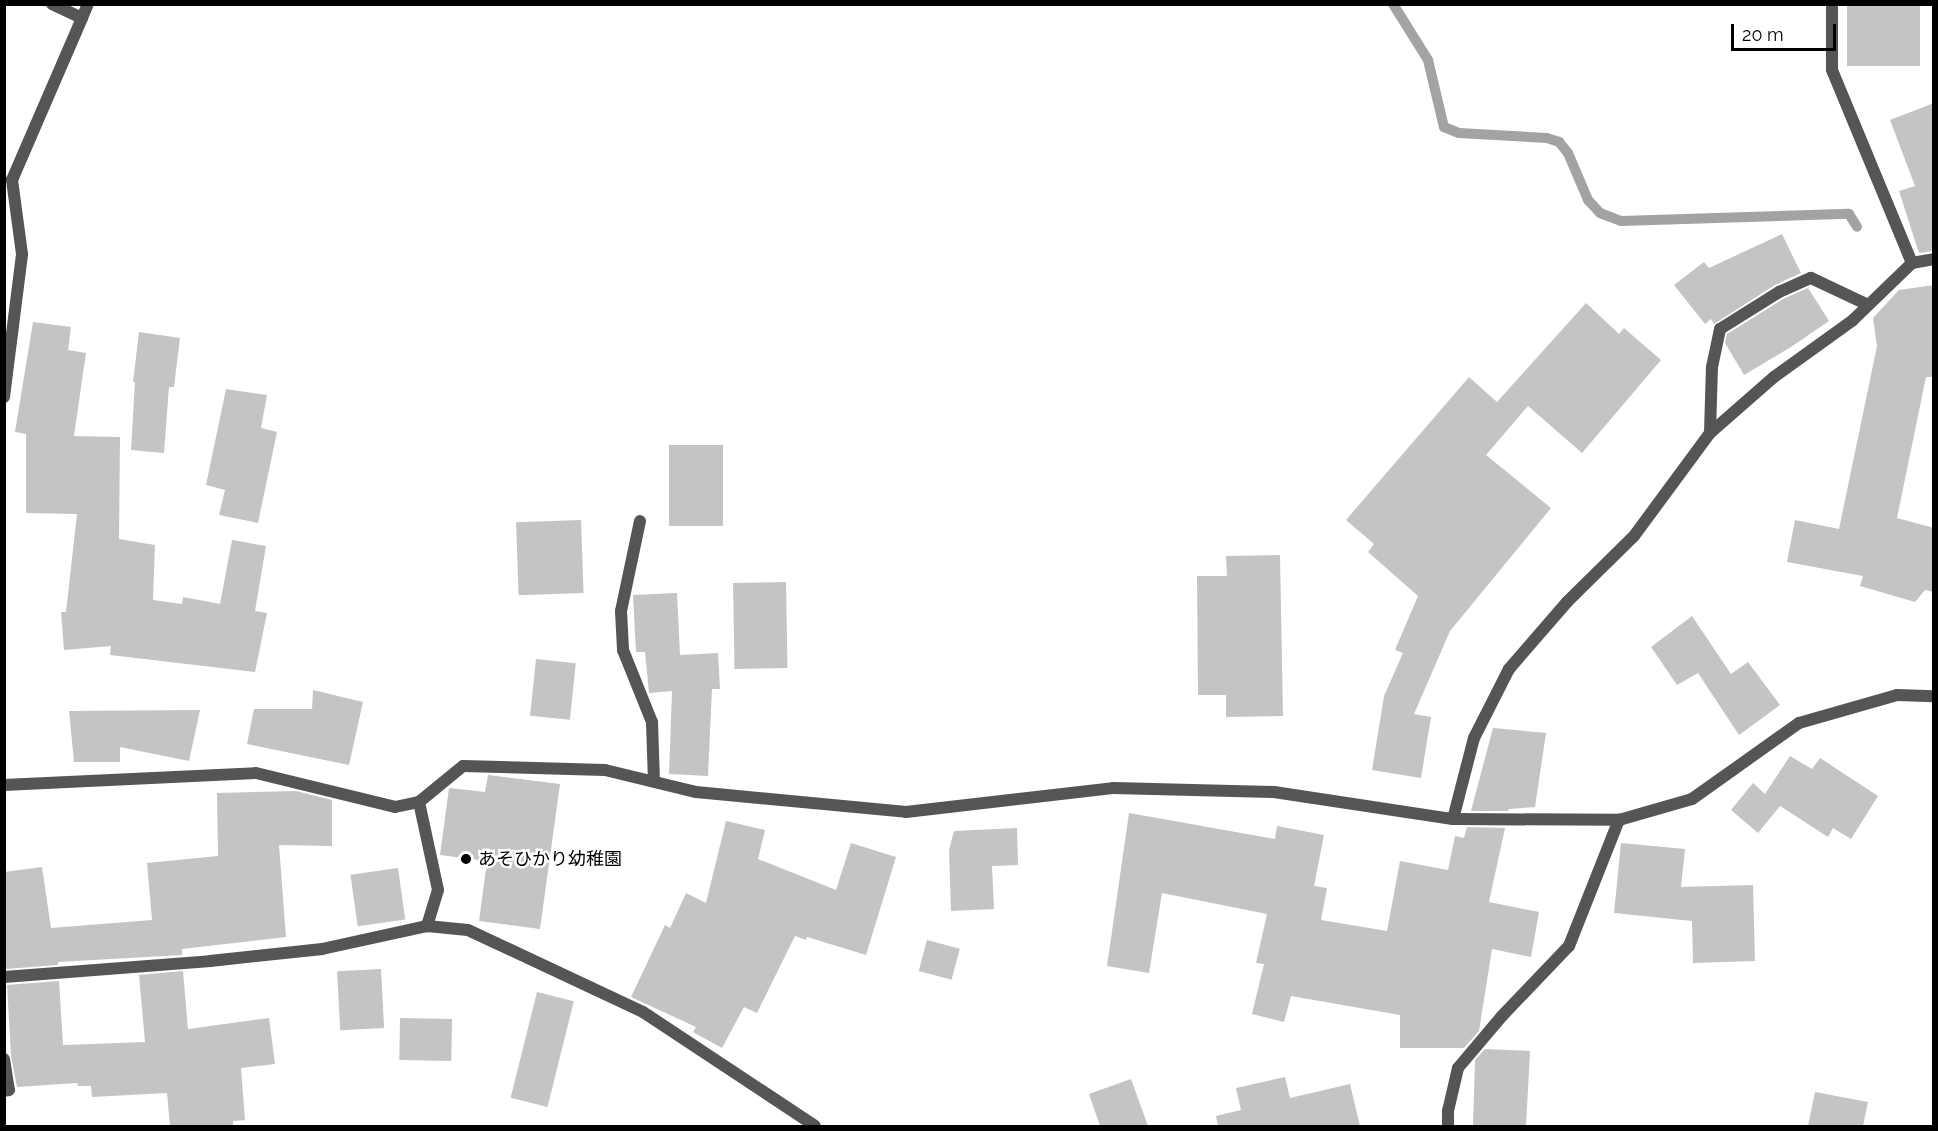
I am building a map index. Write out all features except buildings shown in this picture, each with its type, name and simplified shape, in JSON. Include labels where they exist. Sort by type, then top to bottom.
[{"type":"street","points":[[52,4],[82,18]]},
{"type":"street","points":[[4,397],[22,254],[12,180],[88,4]]},
{"type":"street","points":[[1832,4],[1832,70],[1912,263]]},
{"type":"street","points":[[1453,819],[1474,738],[1509,669],[1567,602],[1634,536],[1710,433],[1774,377],[1853,320],[1912,263],[1934,260]]},
{"type":"street","points":[[1710,433],[1712,367],[1720,329],[1779,292],[1811,278],[1868,305]]},
{"type":"street","points":[[640,521],[621,611],[623,651],[652,722],[654,781]]},
{"type":"street","points":[[4,785],[256,773],[395,807],[419,802],[463,766],[605,770],[696,792],[906,812],[1113,788],[1274,792],[1453,819],[1620,820],[1692,799],[1799,723],[1897,695],[1934,696]]},
{"type":"street","points":[[419,802],[438,890],[427,926]]},
{"type":"street","points":[[1448,1126],[1448,1111],[1458,1068],[1502,1016],[1569,946],[1620,820]]},
{"type":"street","points":[[4,977],[210,961],[322,949],[427,926],[468,930],[643,1012],[815,1126]]},
{"type":"street","points":[[4,1059],[9,1090],[4,1091]]},
{"type":"waterway","points":[[1393,4],[1428,60],[1444,127],[1459,133],[1547,138],[1559,142],[1568,153],[1588,200],[1600,213],[1621,221],[1849,214],[1857,227]]},
{"type":"place","name":"あそひかり幼稚園","points":[[466,859]]}]
